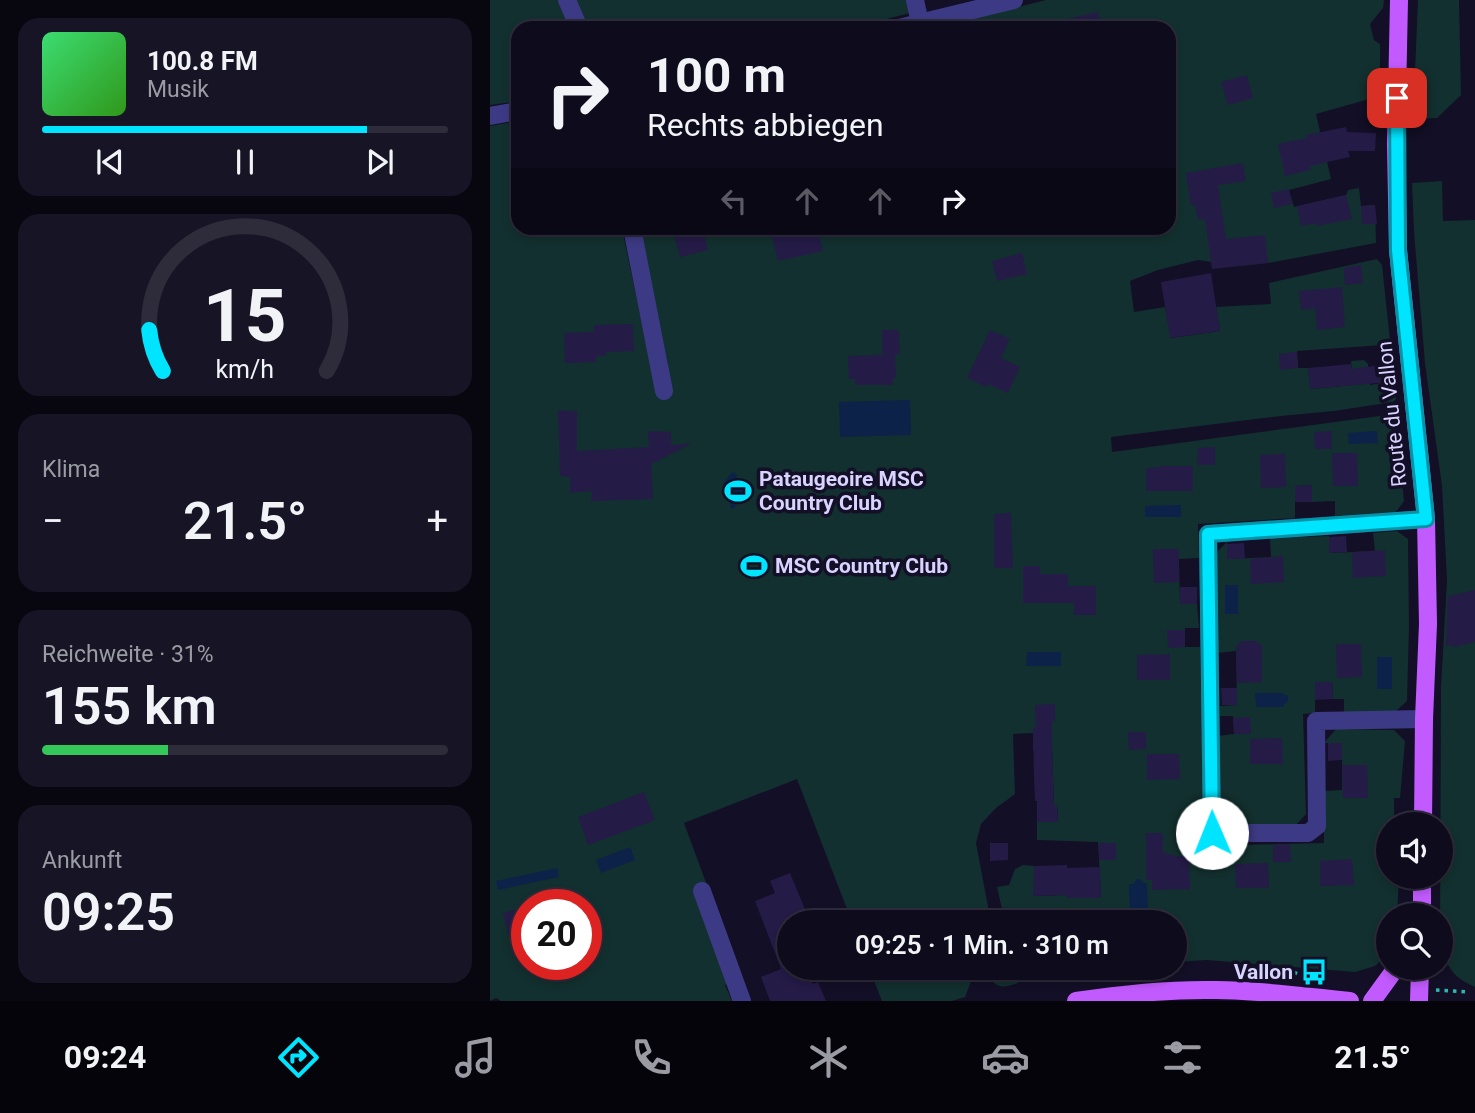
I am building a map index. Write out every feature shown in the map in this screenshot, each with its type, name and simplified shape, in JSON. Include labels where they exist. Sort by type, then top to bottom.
[{"type":"main road","name":"Route du Vallon","points":[[1399,0],[1396,145],[1398,250],[1426,519],[1428,624],[1423,812]]},
{"type":"main road","points":[[1372,1001],[1387,980]]},
{"type":"main road","points":[[1076,1001],[1120,995],[1214,990],[1254,991],[1350,1001]]},
{"type":"street","points":[[567,0],[576,21]]},
{"type":"street","points":[[915,0],[920,21]]},
{"type":"street","points":[[928,21],[1014,0]]},
{"type":"street","points":[[490,116],[511,112]]},
{"type":"street","points":[[633,235],[664,391]]},
{"type":"street","points":[[1424,719],[1316,720],[1317,826],[1308,833],[1212,833],[1208,534],[1426,519]]},
{"type":"street","points":[[702,891],[743,1001]]},
{"type":"path","points":[[1286,969],[1312,977]]},
{"type":"path","points":[[1419,995],[1469,992]]},
{"type":"green space","points":[[490,0],[561,0],[571,21],[511,21],[511,102],[490,105]]},
{"type":"green space","points":[[575,0],[907,0],[910,13],[879,21],[584,21]]},
{"type":"green space","points":[[1046,0],[1384,0],[1383,8],[1370,24],[1374,40],[1380,44],[1380,96],[1316,114],[1331,179],[1289,190],[1294,207],[1346,195],[1348,190],[1359,188],[1361,206],[1375,205],[1376,243],[1240,266],[1198,260],[1158,270],[1130,281],[1134,312],[1165,307],[1171,338],[1220,331],[1216,307],[1271,304],[1269,283],[1377,259],[1382,265],[1390,340],[1383,345],[1297,351],[1298,368],[1308,368],[1311,389],[1353,385],[1351,361],[1364,360],[1368,364],[1370,385],[1394,381],[1396,399],[1393,402],[1334,411],[1111,437],[1112,452],[1387,415],[1396,420],[1404,501],[1396,512],[1335,516],[1335,501],[1312,502],[1312,485],[1295,486],[1295,518],[1198,524],[1199,558],[1179,559],[1180,604],[1197,604],[1199,628],[1185,628],[1185,647],[1200,647],[1204,830],[1199,831],[1199,846],[1324,843],[1324,791],[1342,790],[1342,743],[1324,743],[1336,729],[1394,730],[1405,741],[1400,798],[1394,798],[1394,812],[1376,812],[1376,889],[1398,889],[1398,903],[1376,903],[1376,965],[1355,972],[1207,960],[1187,961],[1187,910],[1002,910],[997,887],[1009,885],[1015,869],[1023,865],[1034,866],[1034,896],[1101,897],[1098,842],[1037,840],[1037,822],[1058,821],[1057,806],[1054,806],[1052,749],[1033,749],[1033,733],[1013,734],[1015,794],[981,824],[976,843],[989,910],[847,910],[797,779],[684,823],[708,888],[730,983],[725,985],[732,1001],[501,1001],[496,998],[490,1001],[490,126],[511,122],[511,235],[623,235],[651,368],[668,364],[641,235],[1176,235],[1176,21],[962,21]]},
{"type":"green space","points":[[1418,0],[1459,0],[1461,95],[1437,118],[1413,119]]},
{"type":"green space","points":[[1442,181],[1443,221],[1475,220],[1475,987],[1453,972],[1453,903],[1440,903],[1440,889],[1453,889],[1453,812],[1441,812],[1441,687],[1447,580],[1442,486],[1425,363],[1412,183]]},
{"type":"green space","points":[[1397,531],[1408,539],[1407,701],[1395,712],[1344,714],[1344,699],[1333,699],[1332,682],[1315,682],[1315,713],[1303,714],[1306,814],[1295,826],[1234,827],[1220,813],[1217,736],[1234,734],[1233,716],[1220,716],[1220,706],[1237,705],[1236,651],[1217,653],[1215,554],[1227,542],[1228,559],[1271,557],[1270,538],[1329,536],[1330,553],[1375,551],[1373,533]]},
{"type":"green space","points":[[874,980],[971,980],[965,997],[952,1001],[882,1001]]},
{"type":"green space","points":[[991,980],[1019,980],[1018,983],[1007,986],[999,986]]},
{"type":"water","points":[[910,400],[911,435],[840,437],[839,402]]},
{"type":"water","points":[[1377,431],[1378,443],[1349,444],[1348,433]]},
{"type":"water","name":"Pataugeoire MSC Country Club","points":[[734,472],[737,475],[735,482],[747,485],[751,492],[748,498],[738,501],[732,509],[723,484]]},
{"type":"water","points":[[1181,505],[1181,517],[1145,517],[1145,506]]},
{"type":"water","points":[[1225,585],[1238,585],[1238,614],[1225,614]]},
{"type":"water","points":[[1027,652],[1061,652],[1061,666],[1026,666]]},
{"type":"water","points":[[1377,657],[1392,657],[1392,689],[1377,689]]},
{"type":"water","points":[[1255,693],[1283,693],[1288,696],[1288,701],[1284,707],[1256,707]]},
{"type":"water","points":[[630,847],[635,860],[601,873],[596,860]]},
{"type":"water","points":[[557,868],[559,877],[498,890],[496,881]]},
{"type":"water","points":[[1137,879],[1147,883],[1148,910],[1130,910],[1129,884],[1133,884]]},
{"type":"building","points":[[1098,12],[1100,21],[1059,21]]},
{"type":"building","points":[[1247,75],[1253,98],[1228,105],[1221,82]]},
{"type":"building","points":[[1346,127],[1347,132],[1376,133],[1375,151],[1348,151],[1350,157],[1309,166],[1310,170],[1285,176],[1278,144]]},
{"type":"building","points":[[1243,163],[1246,181],[1218,185],[1226,239],[1265,235],[1268,263],[1212,269],[1205,219],[1198,220],[1195,205],[1191,206],[1186,173]]},
{"type":"building","points":[[1289,189],[1292,204],[1274,208],[1271,193]]},
{"type":"building","points":[[1346,195],[1352,219],[1301,226],[1297,206]]},
{"type":"building","points":[[1375,205],[1377,224],[1362,224],[1361,206]]},
{"type":"building","points":[[674,235],[704,235],[708,250],[680,257]]},
{"type":"building","points":[[772,235],[819,235],[823,251],[778,261]]},
{"type":"building","points":[[1022,253],[1027,274],[997,281],[992,261]]},
{"type":"building","points":[[1361,265],[1363,283],[1345,285],[1344,268]]},
{"type":"building","points":[[1211,273],[1220,331],[1170,338],[1161,282]]},
{"type":"building","points":[[1342,287],[1345,327],[1317,330],[1315,308],[1301,310],[1299,291]]},
{"type":"building","points":[[633,324],[634,351],[606,352],[606,356],[596,356],[596,362],[565,363],[564,333],[594,332],[594,325]]},
{"type":"building","points":[[882,330],[899,330],[900,354],[882,354]]},
{"type":"building","points":[[990,330],[1010,339],[1001,358],[1020,367],[1008,393],[967,378]]},
{"type":"building","points":[[1297,352],[1298,368],[1280,370],[1279,354]]},
{"type":"building","points":[[895,354],[896,377],[893,378],[893,385],[855,385],[855,379],[849,379],[848,356]]},
{"type":"building","points":[[1351,364],[1352,369],[1388,364],[1390,382],[1310,389],[1308,368]]},
{"type":"building","points":[[558,410],[577,411],[577,451],[649,447],[648,431],[671,432],[671,445],[691,444],[651,464],[653,499],[591,501],[592,491],[570,493],[570,477],[560,476]]},
{"type":"building","points":[[1332,431],[1332,449],[1315,449],[1314,432]]},
{"type":"building","points":[[1215,447],[1215,465],[1197,465],[1198,448]]},
{"type":"building","points":[[1332,453],[1357,453],[1358,486],[1333,486]]},
{"type":"building","points":[[1285,454],[1286,487],[1261,488],[1260,455]]},
{"type":"building","points":[[1193,466],[1193,491],[1146,491],[1146,468]]},
{"type":"building","points":[[1312,485],[1312,502],[1295,502],[1295,486]]},
{"type":"building","points":[[1011,513],[1013,568],[994,568],[994,514]]},
{"type":"building","points":[[1346,536],[1347,552],[1329,553],[1329,537]]},
{"type":"building","points":[[1244,543],[1245,559],[1227,559],[1227,544]]},
{"type":"building","points":[[1153,549],[1179,549],[1179,582],[1154,583]]},
{"type":"building","points":[[1385,550],[1386,576],[1353,578],[1352,552]]},
{"type":"building","points":[[1283,556],[1284,582],[1251,584],[1250,559]]},
{"type":"building","points":[[1023,566],[1040,566],[1040,574],[1068,574],[1068,586],[1096,586],[1096,615],[1074,615],[1074,603],[1023,603]]},
{"type":"building","points":[[1180,587],[1197,587],[1197,604],[1180,604]]},
{"type":"building","points":[[1475,590],[1475,642],[1446,646],[1448,596]]},
{"type":"building","points":[[1167,630],[1185,630],[1185,647],[1168,648]]},
{"type":"building","points":[[1241,641],[1256,641],[1262,646],[1262,682],[1237,683],[1236,647]]},
{"type":"building","points":[[1336,644],[1361,644],[1362,677],[1337,678]]},
{"type":"building","points":[[1170,654],[1170,680],[1137,680],[1137,655]]},
{"type":"building","points":[[1315,682],[1332,682],[1333,699],[1315,700]]},
{"type":"building","points":[[1221,688],[1237,688],[1237,705],[1222,705]]},
{"type":"building","points":[[1055,704],[1052,748],[1054,806],[1057,806],[1058,822],[1037,822],[1033,727],[1036,727],[1035,705]]},
{"type":"building","points":[[1250,717],[1251,734],[1234,734],[1233,718]]},
{"type":"building","points":[[1128,732],[1146,732],[1146,749],[1129,750]]},
{"type":"building","points":[[1282,738],[1283,764],[1250,764],[1250,739]]},
{"type":"building","points":[[1328,743],[1342,743],[1342,760],[1328,761]]},
{"type":"building","points":[[1147,754],[1179,754],[1180,779],[1147,780]]},
{"type":"building","points":[[1342,765],[1367,765],[1368,798],[1343,798]]},
{"type":"building","points":[[644,792],[655,820],[588,845],[578,817]]},
{"type":"building","points":[[1146,833],[1163,833],[1163,852],[1175,856],[1189,856],[1190,889],[1152,890],[1152,880],[1146,880]]},
{"type":"building","points":[[990,843],[1008,843],[1008,860],[990,861]]},
{"type":"building","points":[[1099,843],[1116,843],[1116,860],[1099,860]]},
{"type":"building","points":[[1290,844],[1291,862],[1273,862],[1273,845]]},
{"type":"building","points":[[1352,859],[1354,885],[1320,886],[1320,861]]},
{"type":"building","points":[[1268,863],[1269,888],[1236,888],[1235,864]]},
{"type":"building","points":[[1067,865],[1067,868],[1100,867],[1101,898],[1033,896],[1034,866]]},
{"type":"building","points":[[790,873],[805,910],[777,910],[777,959],[755,901],[775,893],[770,881]]},
{"type":"building","points":[[511,911],[511,945],[503,913]]},
{"type":"building","points":[[777,971],[777,980],[811,980],[813,984],[818,982],[826,1001],[770,1001],[761,977]]},
{"type":"place","name":"Pataugeoire MSC Country Club","points":[[738,491]]},
{"type":"place","name":"MSC Country Club","points":[[754,566]]},
{"type":"place","name":"Vallon","points":[[1314,972]]},
{"type":"route","points":[[1212,833],[1208,534],[1426,519],[1398,250],[1397,98]]}]
